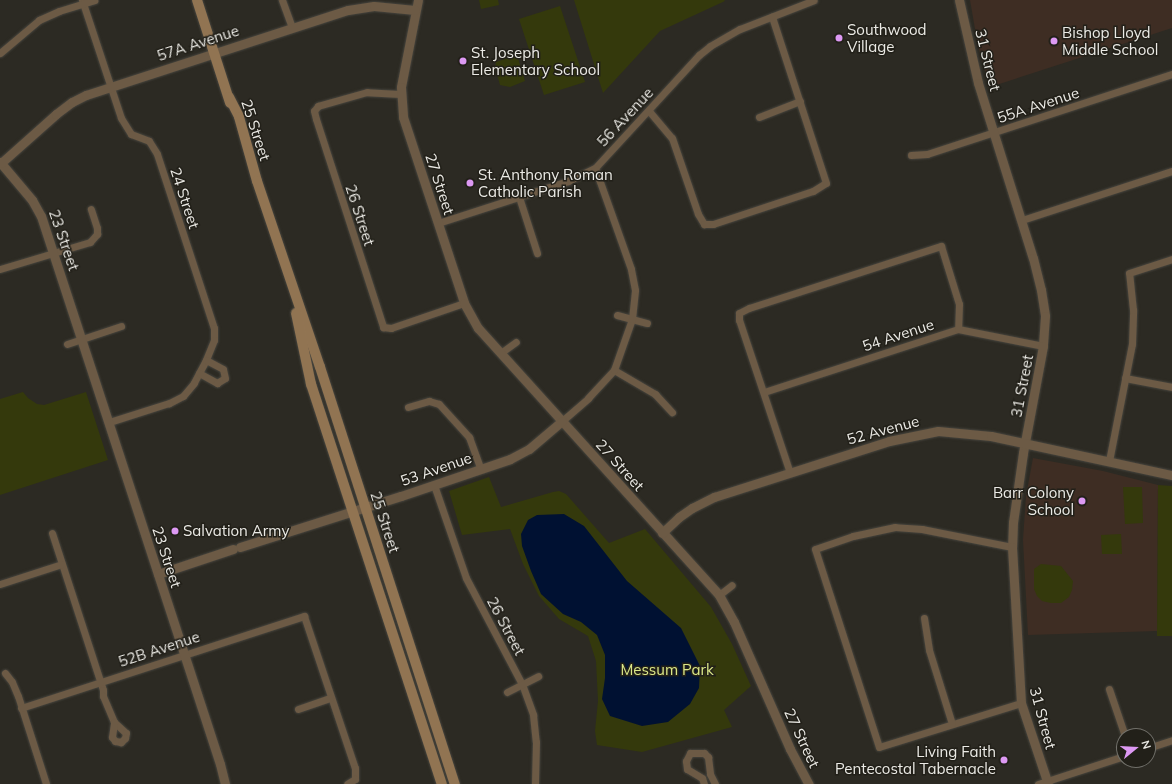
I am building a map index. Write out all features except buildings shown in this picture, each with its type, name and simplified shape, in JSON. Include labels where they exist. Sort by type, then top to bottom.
[{"type":"main road","name":"25 Street","points":[[198,1],[229,97],[239,136],[257,181],[320,367],[364,508],[455,784]]},
{"type":"main road","name":"25 Street","points":[[287,270],[311,384],[442,784]]},
{"type":"street","points":[[0,53],[39,20],[82,2],[94,0]]},
{"type":"street","points":[[282,0],[292,28]]},
{"type":"street","points":[[416,10],[418,0]]},
{"type":"street","name":"56 Avenue","points":[[438,223],[568,181],[595,168],[699,55],[710,46],[740,29],[772,18],[814,0]]},
{"type":"street","name":"31 Street","points":[[959,0],[971,61],[1022,220],[1041,290],[1045,316],[1043,346],[1025,444],[1013,522],[1012,547],[1021,703],[1044,783]]},
{"type":"street","name":"24 Street","points":[[82,2],[110,86],[126,127],[132,134],[149,140],[157,154],[209,311],[214,334],[206,360]]},
{"type":"street","name":"57A Avenue","points":[[1,163],[72,102],[110,86],[214,52],[359,8],[374,6],[416,10]]},
{"type":"street","name":"27 Street","points":[[416,10],[400,94],[403,117],[464,303],[478,328],[502,352],[662,533],[719,595],[734,622],[790,749],[807,783]]},
{"type":"street","points":[[649,111],[672,138],[698,214],[704,224],[713,224],[813,192],[826,183],[772,18]]},
{"type":"street","name":"55A Avenue","points":[[911,155],[927,154],[1172,74]]},
{"type":"street","name":"26 Street","points":[[400,94],[367,92],[318,106],[314,111],[383,327],[391,328],[464,303]]},
{"type":"street","points":[[759,117],[800,101]]},
{"type":"street","name":"23 Street","points":[[1,163],[37,207],[54,253],[225,784]]},
{"type":"street","points":[[595,168],[631,269],[635,290],[632,319],[614,370],[655,394],[672,412]]},
{"type":"street","points":[[1022,220],[1172,171]]},
{"type":"street","points":[[519,197],[537,253]]},
{"type":"street","points":[[0,269],[84,245],[93,240],[97,234],[97,228],[91,209]]},
{"type":"street","points":[[790,473],[739,320],[739,313],[756,305],[941,246],[959,304],[958,330]]},
{"type":"street","points":[[1108,461],[1132,344],[1134,310],[1129,273],[1172,259]]},
{"type":"street","points":[[617,315],[647,323]]},
{"type":"street","points":[[67,344],[121,326]]},
{"type":"street","name":"54 Avenue","points":[[764,392],[958,330],[1043,346]]},
{"type":"street","points":[[502,352],[516,342]]},
{"type":"street","points":[[109,422],[176,400],[188,390],[206,360],[223,369],[225,372],[225,378],[217,383],[199,373]]},
{"type":"street","name":"53 Avenue","points":[[158,574],[364,508],[510,459],[529,450],[588,398],[614,370]]},
{"type":"street","points":[[1125,378],[1172,387]]},
{"type":"street","points":[[408,407],[429,401],[439,404],[469,436],[480,468]]},
{"type":"street","name":"52 Avenue","points":[[662,533],[679,517],[692,508],[714,497],[900,438],[938,431],[973,433],[1172,475]]},
{"type":"street","name":"26 Street","points":[[434,484],[466,578],[522,684],[533,715],[535,728],[535,784]]},
{"type":"street","points":[[1012,547],[922,529],[895,527],[853,536],[815,549],[879,747],[1021,703]]},
{"type":"street","points":[[52,533],[100,682],[112,709],[113,719]]},
{"type":"street","points":[[0,584],[62,564]]},
{"type":"street","points":[[719,595],[732,585]]},
{"type":"street","name":"52B Avenue","points":[[22,708],[304,616],[330,698]]},
{"type":"street","points":[[924,618],[929,650],[952,724]]},
{"type":"street","points":[[5,673],[12,682],[22,708],[46,784]]},
{"type":"street","points":[[507,692],[538,676]]},
{"type":"street","points":[[1109,689],[1122,728]]},
{"type":"street","points":[[298,709],[330,698],[355,768],[355,779],[347,784]]},
{"type":"street","points":[[1156,745],[1172,740]]},
{"type":"street","points":[[710,774],[703,781],[687,769],[686,761],[690,753],[704,753],[708,757],[710,774],[715,784]]},
{"type":"street","points":[[1044,783],[1116,759]]},
{"type":"shaded area","name":"Bishop Lloyd Middle School","points":[[970,0],[1172,0],[1172,28],[990,87],[978,46]]},
{"type":"shaded area","points":[[1033,458],[1103,471],[1158,485],[1157,631],[1028,635],[1023,540],[1026,496]]},
{"type":"green space","points":[[479,0],[498,0],[499,5],[481,9]]},
{"type":"green space","points":[[574,0],[725,1],[660,31],[603,93]]},
{"type":"green space","points":[[560,6],[585,82],[544,95],[519,19]]},
{"type":"green space","points":[[517,55],[525,81],[510,87],[500,85],[495,67],[496,62]]},
{"type":"green space","points":[[23,392],[28,398],[37,404],[44,405],[86,392],[108,460],[0,495],[0,399]]},
{"type":"green space","name":"Messum Park","points":[[489,477],[501,507],[553,492],[559,491],[566,494],[609,543],[645,529],[711,607],[732,644],[751,686],[724,710],[732,727],[642,752],[597,745],[595,731],[598,701],[596,661],[588,636],[559,619],[539,596],[523,564],[510,529],[462,535],[449,491]]},
{"type":"green space","points":[[1158,485],[1172,486],[1172,636],[1157,636]]},
{"type":"green space","points":[[1123,487],[1142,487],[1143,523],[1125,524]]},
{"type":"green space","points":[[1121,534],[1122,554],[1102,554],[1101,535]]},
{"type":"green space","points":[[1041,564],[1061,566],[1073,581],[1072,590],[1069,597],[1061,603],[1042,601],[1037,596],[1034,589],[1034,569]]},
{"type":"water","points":[[564,514],[584,526],[627,581],[681,628],[700,666],[699,688],[690,704],[668,722],[642,726],[610,716],[602,699],[605,678],[605,655],[597,635],[581,622],[563,614],[541,594],[522,546],[521,534],[528,520],[537,515]]},
{"type":"place","name":"Southwood Village","points":[[839,38]]},
{"type":"place","name":"Bishop Lloyd Middle School","points":[[1054,41]]},
{"type":"place","name":"St. Joseph Elementary School","points":[[463,61]]},
{"type":"place","name":"St. Anthony Roman Catholic Parish","points":[[470,183]]},
{"type":"place","name":"Barr Colony School","points":[[1082,501]]},
{"type":"place","name":"Salvation Army","points":[[175,531]]},
{"type":"place","name":"Living Faith Pentecostal Tabernacle","points":[[1004,760]]}]
